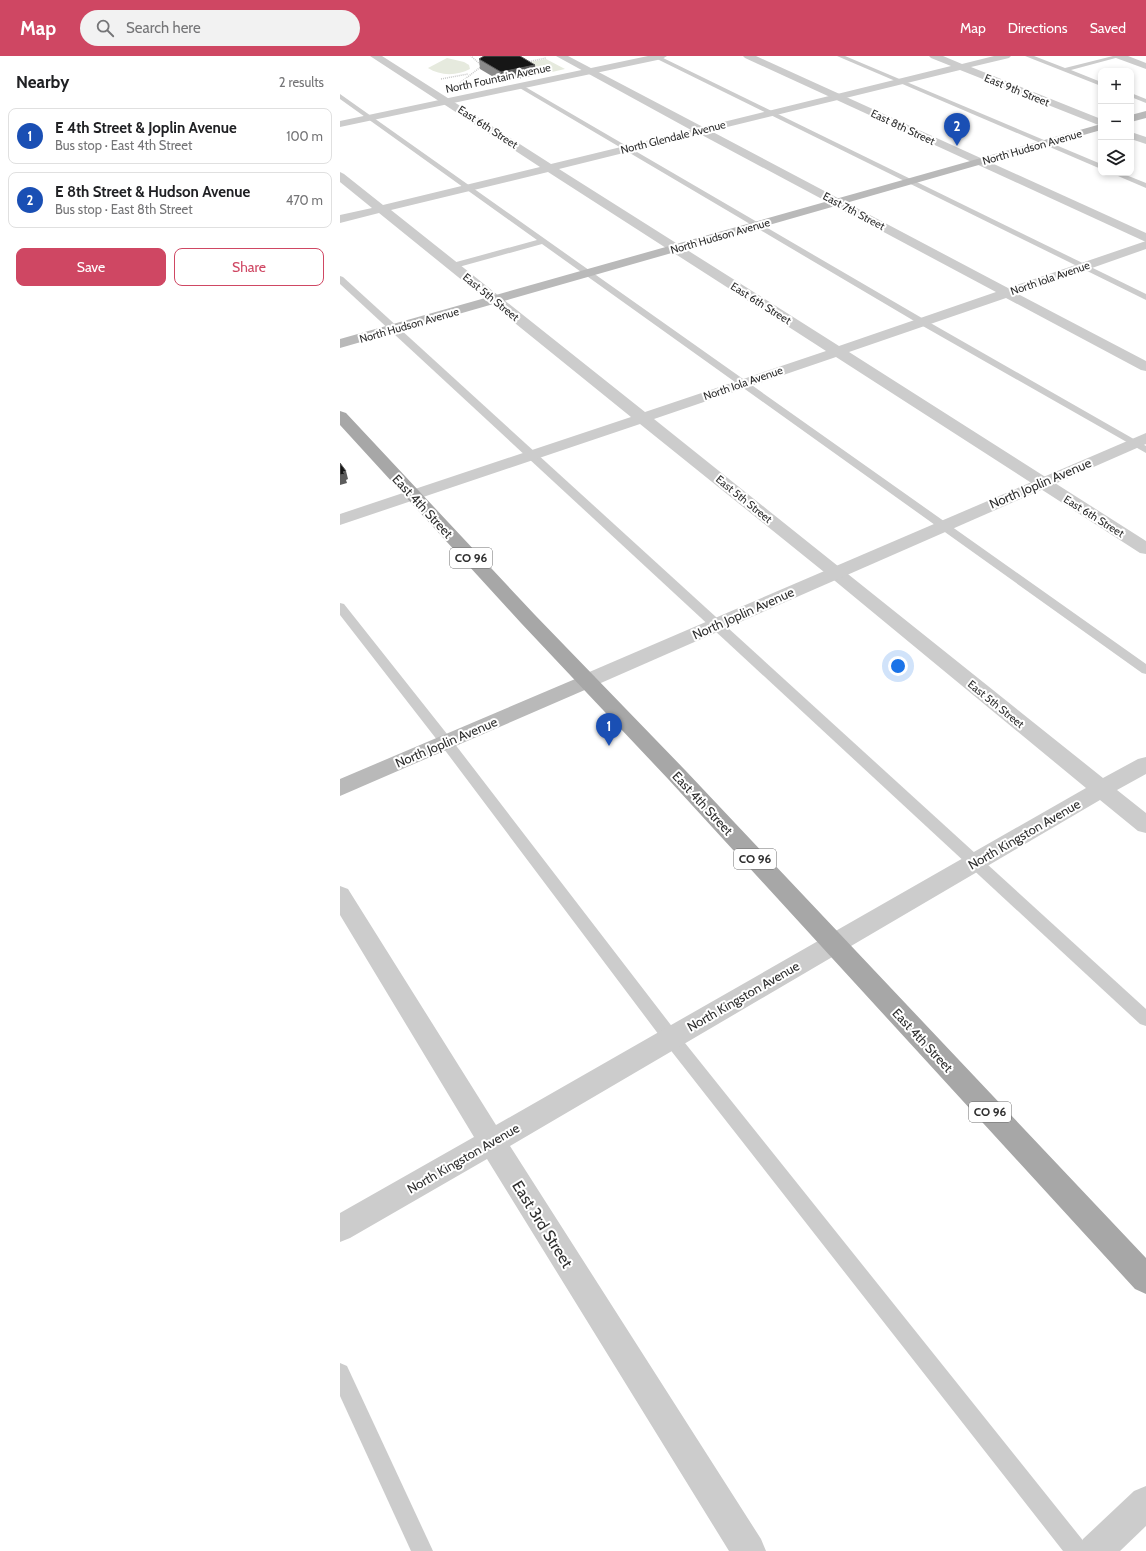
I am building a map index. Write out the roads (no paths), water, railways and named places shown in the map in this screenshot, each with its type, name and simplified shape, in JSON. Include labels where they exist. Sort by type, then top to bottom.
[{"type":"main road","points":[[1134,118],[1146,114]]},
{"type":"main road","name":"North Hudson Avenue","points":[[340,344],[1098,128]]},
{"type":"main road","name":"East 4th Street","points":[[340,416],[413,496],[1146,1279]]},
{"type":"main road","name":"North Joplin Avenue","points":[[340,788],[587,681]]},
{"type":"street","name":"East 6th Street","points":[[375,56],[448,101],[676,249],[1146,549]]},
{"type":"street","name":"East 7th Street","points":[[561,56],[1146,367]]},
{"type":"street","name":"North Fountain Avenue","points":[[340,124],[657,56]]},
{"type":"street","name":"East 8th Street","points":[[748,56],[1146,238]]},
{"type":"street","name":"East 9th Street","points":[[934,56],[1098,122]]},
{"type":"street","name":"North Glendale Avenue","points":[[340,219],[1006,56]]},
{"type":"street","points":[[1120,56],[1146,66]]},
{"type":"street","points":[[1134,136],[1146,141]]},
{"type":"street","name":"East 5th Street","points":[[340,176],[835,572],[1100,790],[1146,826]]},
{"type":"street","name":"North Iola Avenue","points":[[340,520],[836,351],[924,323],[1146,245]]},
{"type":"street","name":"North Joplin Avenue","points":[[587,681],[943,525],[1042,483],[1142,444]]},
{"type":"street","name":"North Kingston Avenue","points":[[340,1228],[492,1142],[974,862],[1146,764]]},
{"type":"street","name":"East 3rd Street","points":[[340,895],[492,1142],[749,1551]]},
{"type":"street","points":[[1095,1551],[1146,1504]]},
{"type":"lane","points":[[657,56],[1146,297]]},
{"type":"lane","points":[[840,56],[1098,166]]},
{"type":"lane","points":[[1028,56],[1098,83]]},
{"type":"lane","points":[[1065,70],[1120,56]]},
{"type":"lane","points":[[520,86],[924,323],[1142,444]]},
{"type":"lane","points":[[340,96],[742,384],[1146,670]]},
{"type":"lane","points":[[1134,96],[1146,101]]},
{"type":"lane","points":[[1123,176],[1146,186]]},
{"type":"lane","points":[[452,266],[543,241]]},
{"type":"lane","points":[[340,280],[1146,1019]]},
{"type":"lane","points":[[340,607],[446,742],[671,1038],[1077,1551]]},
{"type":"lane","points":[[340,1373],[422,1551]]},
{"type":"place","name":"E 8th Street & Hudson Avenue","points":[[957,146]]},
{"type":"place","name":"E 4th Street & Joplin Avenue","points":[[609,746]]}]
